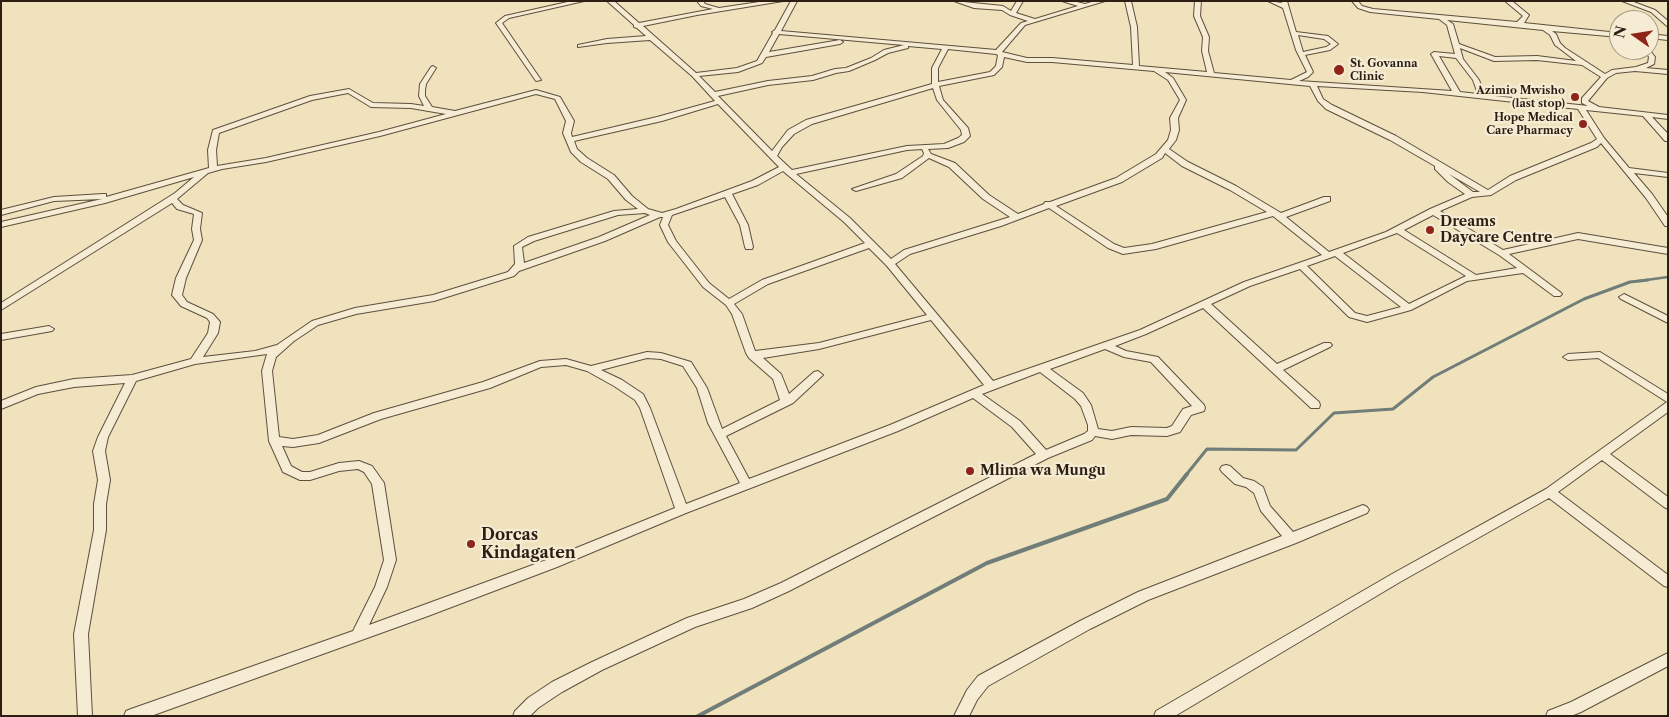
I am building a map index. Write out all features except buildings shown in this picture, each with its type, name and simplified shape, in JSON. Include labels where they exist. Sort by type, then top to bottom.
[{"type":"street","points":[[538,80],[499,23],[507,17],[581,1]]},
{"type":"street","points":[[610,1],[649,38],[694,76],[773,157],[847,220],[880,253],[991,386]]},
{"type":"street","points":[[700,1],[704,5],[720,10]]},
{"type":"street","points":[[636,26],[780,1]]},
{"type":"street","points":[[694,76],[747,67],[760,62],[794,1]]},
{"type":"street","points":[[957,1],[974,6],[1003,8],[1012,14],[1032,20]]},
{"type":"street","points":[[1012,14],[1020,1]]},
{"type":"street","points":[[1065,1],[1086,6]]},
{"type":"street","points":[[773,157],[779,146],[791,132],[809,122],[935,84],[992,74],[999,67],[1000,54],[1019,27],[1032,20],[1102,1]]},
{"type":"street","points":[[1128,1],[1134,27],[1136,67]]},
{"type":"street","points":[[1198,1],[1197,16],[1206,37],[1205,52],[1211,73]]},
{"type":"street","points":[[1271,1],[1285,4],[1293,33],[1310,72],[1333,84]]},
{"type":"street","points":[[1355,1],[1360,7],[1372,11],[1609,34]]},
{"type":"street","points":[[1508,1],[1526,15],[1519,24]]},
{"type":"street","points":[[1625,1],[1653,11],[1668,25]]},
{"type":"street","points":[[1441,18],[1450,24],[1451,35],[1457,45],[1462,63],[1476,80],[1482,96]]},
{"type":"street","points":[[1544,28],[1553,34],[1562,50],[1605,77]]},
{"type":"street","points":[[776,32],[946,47],[1000,54],[1027,60],[1052,60],[1153,68],[1313,84],[1457,93],[1668,117]]},
{"type":"street","points":[[1293,33],[1326,37],[1336,44],[1328,49],[1301,54]]},
{"type":"street","points":[[580,46],[607,41],[649,38]]},
{"type":"street","points":[[764,55],[856,40]]},
{"type":"street","points":[[712,94],[768,83],[813,78],[835,70],[847,70],[873,60],[886,51],[913,44]]},
{"type":"street","points":[[1457,45],[1494,59],[1537,58],[1583,64]]},
{"type":"street","points":[[358,635],[381,586],[390,560],[378,483],[368,469],[360,465],[339,467],[310,476],[292,473],[287,469],[274,441],[268,364],[271,356],[315,323],[340,315],[434,298],[486,283],[511,274],[519,268],[788,170],[920,146],[953,144],[965,137],[966,134],[962,125],[940,100],[935,84],[935,68],[946,47]]},
{"type":"street","points":[[1457,93],[1434,54],[1460,56]]},
{"type":"street","points":[[1636,69],[1651,64],[1652,60]]},
{"type":"street","points":[[429,109],[422,90],[423,84],[433,68]]},
{"type":"street","points":[[880,253],[903,253],[989,227],[1048,204],[1119,180],[1159,156],[1166,150],[1175,130],[1174,118],[1182,100],[1182,95],[1171,80],[1153,68]]},
{"type":"street","points":[[1601,110],[1584,102],[1605,77],[1614,71],[1636,69],[1668,72]]},
{"type":"street","points":[[1290,81],[1306,76],[1310,72]]},
{"type":"street","points":[[1313,84],[1323,103],[1393,138],[1488,192]]},
{"type":"street","points":[[1,307],[172,199],[206,171],[216,132],[310,98],[349,91],[371,104],[429,109],[456,114]]},
{"type":"street","points":[[1,220],[57,209],[103,196],[135,184],[335,145],[536,92],[558,98],[570,119],[566,129],[574,150],[584,160],[605,172],[629,198],[645,211]]},
{"type":"street","points":[[569,140],[659,119],[719,102]]},
{"type":"street","points":[[1580,107],[1601,139],[1649,196],[1668,224]]},
{"type":"street","points":[[1645,114],[1668,139]]},
{"type":"street","points":[[130,716],[553,563],[991,386],[1107,346],[1205,304],[1246,284],[1398,230],[1433,211],[1471,195],[1488,192],[1513,178],[1594,145],[1601,139]]},
{"type":"street","points":[[920,146],[928,155],[952,164],[986,197],[1015,216]]},
{"type":"street","points":[[1166,150],[1184,164],[1233,188],[1277,215],[1408,308]]},
{"type":"street","points":[[856,189],[893,179],[928,155]]},
{"type":"street","points":[[1430,160],[1451,180],[1471,195]]},
{"type":"street","points":[[1628,170],[1668,175]]},
{"type":"street","points":[[1,225],[93,204],[206,171]]},
{"type":"street","points":[[727,192],[744,226],[749,247]]},
{"type":"street","points":[[1,213],[54,199],[103,196]]},
{"type":"street","points":[[172,199],[180,207],[198,213],[196,229],[198,240],[181,278],[177,295],[184,304],[210,316],[215,322],[213,333],[195,361]]},
{"type":"street","points":[[1048,204],[1111,246],[1123,250],[1153,247],[1327,200]]},
{"type":"street","points":[[519,268],[521,263],[517,249],[520,244],[609,215],[645,211],[662,215]]},
{"type":"street","points":[[1433,211],[1502,253],[1557,294]]},
{"type":"street","points":[[662,215],[664,227],[675,247],[706,284],[729,304],[741,322],[753,356],[777,377],[786,401]]},
{"type":"street","points":[[1398,230],[1474,277]]},
{"type":"street","points":[[1502,253],[1578,236],[1668,251]]},
{"type":"street","points":[[729,304],[765,282],[871,244]]},
{"type":"street","points":[[890,264],[903,253]]},
{"type":"street","points":[[1300,264],[1356,317],[1367,319],[1408,308],[1474,277],[1524,270]]},
{"type":"street","points":[[1624,297],[1668,320]]},
{"type":"street","points":[[1205,304],[1315,405]]},
{"type":"street","points":[[753,356],[819,346],[933,316]]},
{"type":"street","points":[[1,337],[48,329]]},
{"type":"street","points":[[1275,369],[1327,345]]},
{"type":"street","points":[[520,716],[533,703],[557,687],[597,666],[692,622],[748,604],[785,587],[1044,455],[1083,439],[1092,432],[1112,435],[1131,431],[1167,432],[1176,429],[1187,412],[1200,408],[1154,360],[1124,354],[1107,346]]},
{"type":"street","points":[[1,405],[36,391],[74,383],[132,379],[195,361],[255,354],[280,348]]},
{"type":"street","points":[[255,354],[268,364]]},
{"type":"street","points":[[591,369],[647,355],[685,362],[694,372],[702,388],[719,435],[747,486]]},
{"type":"street","points":[[1568,357],[1600,355],[1668,399]]},
{"type":"street","points":[[274,441],[294,444],[319,439],[378,416],[486,386],[540,364],[566,362],[591,369],[633,391],[642,402],[682,510]]},
{"type":"street","points":[[1043,369],[1078,396],[1086,405],[1091,413],[1092,432]]},
{"type":"street","points":[[719,435],[786,401],[818,375]]},
{"type":"street","points":[[85,716],[81,634],[100,530],[100,504],[104,480],[99,451],[103,437],[132,379]]},
{"type":"street","points":[[974,393],[1016,424],[1044,455]]},
{"type":"street","points":[[1161,716],[1396,578],[1550,492],[1668,406]]},
{"type":"street","points":[[1603,454],[1668,504]]},
{"type":"street","points":[[1226,470],[1239,481],[1259,490],[1265,508],[1292,539]]},
{"type":"street","points":[[1550,492],[1668,582]]},
{"type":"street","points":[[960,716],[972,695],[983,681],[1085,625],[1143,596],[1363,510]]},
{"type":"street","points":[[1553,716],[1576,707],[1668,659]]},
{"type":"waterway","points":[[1639,281],[1668,277]]},
{"type":"waterway","points":[[1639,281],[1648,280]]},
{"type":"waterway","points":[[1186,475],[1207,449],[1296,450],[1334,413],[1393,409],[1433,377],[1584,299],[1630,282],[1639,281]]},
{"type":"waterway","points":[[698,716],[987,563],[1167,499],[1187,474]]},
{"type":"place","name":"St. Govanna Clinic","points":[[1339,70]]},
{"type":"place","name":"Azimio Mwisho (last stop)","points":[[1575,97]]},
{"type":"place","name":"Hope Medical Care Pharmacy","points":[[1583,124]]},
{"type":"place","name":"Dreams Daycare Centre","points":[[1430,230]]},
{"type":"place","name":"Mlima wa Mungu","points":[[970,471]]},
{"type":"place","name":"Dorcas Kindagaten","points":[[471,544]]}]
